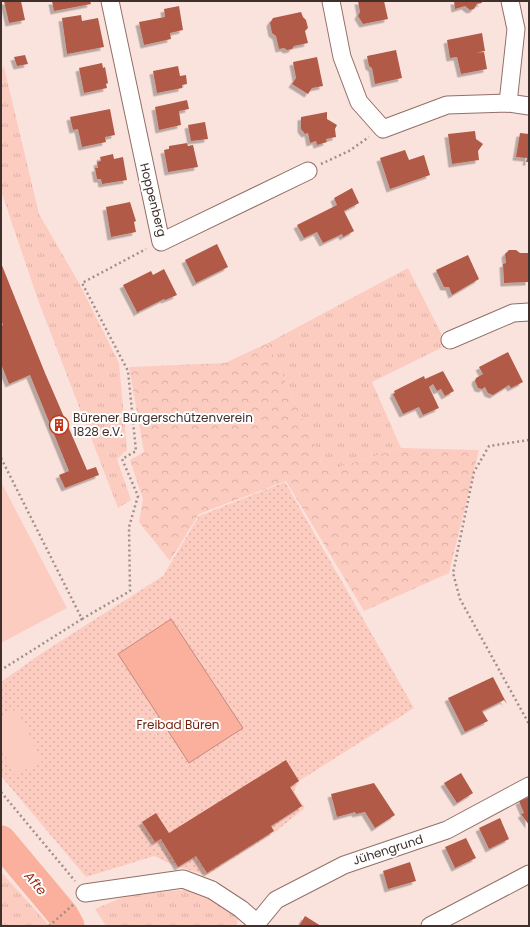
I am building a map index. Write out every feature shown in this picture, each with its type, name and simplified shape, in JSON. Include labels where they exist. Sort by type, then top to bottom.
[{"type":"street","name":"Hoppenberg","points":[[110,1],[161,242],[308,171]]},
{"type":"street","points":[[331,1],[342,57],[359,102],[383,128],[447,105],[508,103],[529,106]]},
{"type":"street","points":[[508,103],[516,29],[510,1]]},
{"type":"street","points":[[450,340],[513,313],[529,312]]},
{"type":"street","name":"Jühengrund","points":[[257,924],[276,900],[344,865],[447,830],[529,786]]},
{"type":"street","points":[[430,926],[529,874]]},
{"type":"street","points":[[79,899],[183,878],[212,890],[241,909],[257,924]]},
{"type":"path","points":[[308,171],[349,150],[383,128]]},
{"type":"path","points":[[1,670],[130,590],[129,527],[138,496],[122,459],[136,450],[128,371],[82,283],[141,251]]},
{"type":"path","points":[[529,440],[489,446],[474,472],[453,573],[460,600],[529,724]]},
{"type":"path","points":[[1,458],[82,619]]},
{"type":"path","points":[[1,792],[79,899],[49,926]]},
{"type":"green space","points":[[4,67],[39,214],[79,283],[119,363],[127,450],[117,459],[131,500],[118,508],[38,300],[1,191],[1,68]]},
{"type":"green space","points":[[408,268],[447,345],[372,382],[401,448],[326,471],[268,343]]},
{"type":"green space","points":[[268,343],[326,471],[401,448],[479,450],[449,573],[364,611],[286,481],[199,514],[170,561],[139,522],[143,499],[130,460],[144,452],[129,367],[225,363]]},
{"type":"green space","points":[[1,482],[67,608],[1,643]]},
{"type":"green space","name":"Freibad Büren","points":[[285,482],[414,708],[299,781],[294,791],[305,808],[275,832],[207,875],[178,867],[154,856],[86,877],[1,776],[1,682],[42,653],[163,576],[199,516]]},
{"type":"green space","points":[[17,709],[42,762],[14,775],[1,747],[1,716]]},
{"type":"green space","points":[[1,872],[48,924],[49,926],[1,926]]},
{"type":"green space","points":[[193,889],[238,917],[237,926],[106,926],[95,909],[128,895]]},
{"type":"shaded area","points":[[171,619],[243,728],[189,763],[118,654]]},
{"type":"building","points":[[4,1],[21,1],[25,20],[9,23]]},
{"type":"building","points":[[52,1],[90,1],[91,4],[54,11]]},
{"type":"building","points":[[358,1],[384,1],[388,19],[363,24],[358,16],[360,12]]},
{"type":"building","points":[[454,1],[481,1],[482,3],[477,4],[474,9],[470,10],[465,6],[455,9]]},
{"type":"building","points":[[179,6],[183,30],[170,33],[171,39],[144,45],[139,22],[165,17],[164,9]]},
{"type":"building","points":[[301,12],[306,20],[308,28],[305,31],[308,43],[294,46],[292,49],[279,49],[276,36],[272,33],[270,23],[273,18]]},
{"type":"building","points":[[81,15],[82,21],[98,18],[104,47],[67,54],[62,18]]},
{"type":"building","points":[[482,33],[485,51],[475,53],[484,52],[487,69],[461,74],[457,57],[450,58],[447,40]]},
{"type":"building","points":[[396,50],[402,78],[375,84],[372,68],[369,66],[367,56]]},
{"type":"building","points":[[25,55],[28,64],[17,66],[14,57]]},
{"type":"building","points":[[317,57],[323,86],[312,88],[308,94],[292,84],[296,78],[293,62]]},
{"type":"building","points":[[102,63],[103,68],[105,67],[108,83],[106,84],[107,88],[84,93],[79,68]]},
{"type":"building","points":[[178,66],[180,76],[186,75],[187,84],[182,85],[182,88],[157,93],[153,71]]},
{"type":"building","points":[[187,100],[189,109],[179,111],[181,125],[159,130],[155,107]]},
{"type":"building","points":[[110,109],[115,135],[105,137],[106,142],[82,147],[78,129],[73,130],[70,117]]},
{"type":"building","points":[[327,112],[327,119],[337,125],[335,129],[336,137],[326,139],[327,142],[317,145],[316,141],[310,143],[308,133],[305,134],[301,129],[301,117]]},
{"type":"building","points":[[205,122],[208,139],[191,141],[188,125]]},
{"type":"building","points":[[475,131],[476,139],[483,144],[478,151],[479,160],[452,164],[448,134]]},
{"type":"building","points":[[520,133],[529,134],[529,162],[526,162],[527,158],[516,157]]},
{"type":"building","points":[[187,143],[188,146],[193,145],[198,167],[168,172],[164,150],[169,149],[169,146]]},
{"type":"building","points":[[405,150],[409,160],[424,155],[430,175],[390,189],[380,158]]},
{"type":"building","points":[[113,154],[114,159],[123,157],[127,180],[102,184],[101,179],[97,179],[95,168],[98,168],[97,162],[101,161],[100,157]]},
{"type":"building","points":[[352,188],[359,203],[344,211],[354,231],[343,237],[342,234],[323,243],[317,232],[304,238],[297,225],[337,205],[334,198]]},
{"type":"building","points":[[130,202],[136,221],[134,222],[136,232],[111,237],[106,207]]},
{"type":"building","points":[[217,244],[228,267],[196,283],[185,260]]},
{"type":"building","points":[[509,250],[516,250],[520,253],[529,253],[529,282],[504,283],[503,264],[506,263],[505,254]]},
{"type":"building","points":[[468,255],[479,279],[452,295],[449,287],[444,287],[436,270]]},
{"type":"building","name":"Bürener Bürgerschützenverein 1828 e.V.","points":[[1,263],[45,373],[87,470],[96,467],[99,475],[65,488],[59,475],[69,471],[30,375],[9,384],[1,364],[1,326],[3,325],[1,320]]},
{"type":"building","points":[[164,269],[177,295],[165,300],[164,299],[138,312],[138,314],[123,285],[151,271],[153,275]]},
{"type":"building","points":[[508,352],[523,382],[511,388],[509,385],[493,395],[488,393],[485,387],[482,389],[478,388],[475,381],[476,378],[483,374],[479,367]]},
{"type":"building","points":[[443,371],[454,391],[445,396],[441,389],[437,391],[433,384],[429,387],[439,408],[423,415],[419,407],[403,414],[393,394],[395,393],[394,391],[424,376],[425,379]]},
{"type":"building","points":[[493,677],[507,704],[504,700],[482,711],[488,721],[465,732],[448,698]]},
{"type":"building","points":[[286,760],[299,781],[290,787],[302,806],[271,826],[274,831],[207,873],[196,856],[178,867],[161,839],[155,842],[142,822],[156,813],[169,833]]},
{"type":"building","points":[[461,773],[473,793],[457,803],[444,783]]},
{"type":"building","points":[[374,783],[395,815],[375,828],[365,812],[356,814],[355,812],[337,817],[331,794]]},
{"type":"building","points":[[529,797],[529,825],[521,814],[524,813],[519,801]]},
{"type":"building","points":[[500,818],[509,839],[489,849],[479,828]]},
{"type":"building","points":[[466,838],[476,858],[455,868],[445,847]]},
{"type":"building","points":[[410,862],[416,881],[388,889],[383,871]]},
{"type":"building","points":[[305,916],[321,926],[299,926]]},
{"type":"waterway","name":"Afte","points":[[1,841],[63,915],[69,926]]},
{"type":"place","name":"Bürener Bürgerschützenverein 1828 e.V.","points":[[59,425]]}]
